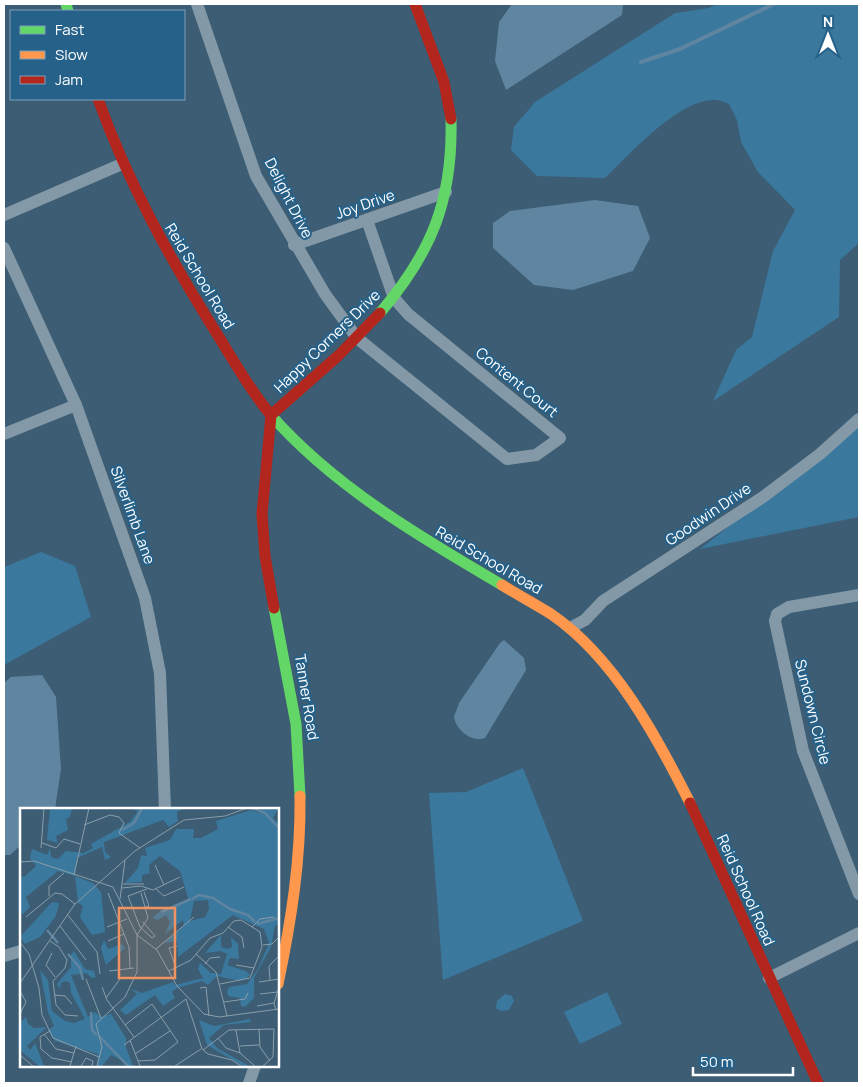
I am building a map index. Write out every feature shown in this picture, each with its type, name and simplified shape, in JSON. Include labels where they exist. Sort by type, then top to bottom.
[{"type":"street","name":"Delight Drive","points":[[197,4],[256,176],[294,245],[325,294],[357,338]]},
{"type":"street","name":"Happy Corners Drive","points":[[271,415],[357,338],[394,298],[431,240],[446,192],[450,147],[447,95],[416,4]]},
{"type":"street","name":"Reid School Road","points":[[98,100],[122,164],[155,232],[174,265],[271,415],[346,484],[383,511],[420,537],[552,615],[570,628],[605,664],[634,703],[696,815],[818,1083]]},
{"type":"street","points":[[4,215],[122,164]]},
{"type":"street","name":"Joy Drive","points":[[294,245],[446,192]]},
{"type":"street","name":"Content Court","points":[[357,338],[507,459],[536,455],[560,438],[408,314],[394,298],[367,220]]},
{"type":"street","name":"Silverlimb Lane","points":[[4,248],[76,405],[145,598],[160,673],[165,808]]},
{"type":"street","points":[[4,434],[76,405]]},
{"type":"street","name":"Tanner Road","points":[[271,415],[264,472],[263,528],[267,567],[290,686],[298,752],[300,799],[299,837],[293,894],[279,978]]},
{"type":"street","name":"Goodwin Drive","points":[[570,628],[585,620],[603,601],[763,497],[820,454],[859,419]]},
{"type":"street","name":"Sundown Circle","points":[[859,595],[789,607],[777,614],[776,620],[803,751],[859,894]]},
{"type":"street","points":[[769,978],[859,933]]},
{"type":"street","points":[[4,956],[20,951]]},
{"type":"street","points":[[249,1083],[255,1067]]},
{"type":"shaded area","points":[[512,4],[623,4],[622,15],[506,90],[495,61],[499,22]]},
{"type":"shaded area","points":[[717,4],[859,4],[859,243],[840,260],[839,317],[713,401],[736,350],[752,337],[773,251],[795,210],[758,172],[741,142],[737,120],[729,104],[714,100],[700,102],[670,118],[605,178],[537,176],[511,150],[514,127],[535,102],[675,13],[709,8]]},
{"type":"shaded area","points":[[595,200],[638,206],[650,238],[633,271],[573,290],[534,285],[493,248],[493,223],[510,211]]},
{"type":"shaded area","points":[[859,425],[859,517],[700,549]]},
{"type":"shaded area","points":[[41,552],[75,566],[91,617],[4,665],[4,567]]},
{"type":"shaded area","points":[[504,640],[524,658],[526,670],[485,738],[475,739],[461,731],[454,717],[459,703],[500,643]]},
{"type":"shaded area","points":[[42,675],[56,697],[61,769],[55,808],[20,808],[20,846],[10,855],[4,855],[4,683],[11,677]]},
{"type":"shaded area","points":[[523,768],[583,921],[443,980],[429,793],[466,792]]},
{"type":"shaded area","points":[[607,992],[622,1024],[580,1044],[564,1012]]},
{"type":"shaded area","points":[[505,994],[512,996],[514,1001],[509,1010],[500,1011],[496,1008],[497,1001]]},
{"type":"waterway","points":[[641,62],[680,49],[774,4]]},
{"type":"traffic: fast","points":[[66,4],[68,10]]},
{"type":"traffic: fast","points":[[380,313],[413,268],[426,246],[436,223],[448,175],[451,148],[451,119]]},
{"type":"traffic: fast","points":[[270,414],[295,440],[349,487],[409,529],[502,585]]},
{"type":"traffic: fast","points":[[274,608],[296,724],[300,796]]},
{"type":"traffic: slow","points":[[502,585],[551,614],[595,652],[632,700],[690,803]]},
{"type":"traffic: slow","points":[[279,979],[297,867],[300,796]]},
{"type":"traffic: jam","points":[[415,4],[444,82],[451,119]]},
{"type":"traffic: jam","points":[[98,100],[123,161],[151,220],[242,375],[270,414]]},
{"type":"traffic: jam","points":[[274,608],[265,556],[262,514],[271,415],[338,356],[380,313]]},
{"type":"traffic: jam","points":[[690,803],[818,1083]]}]
